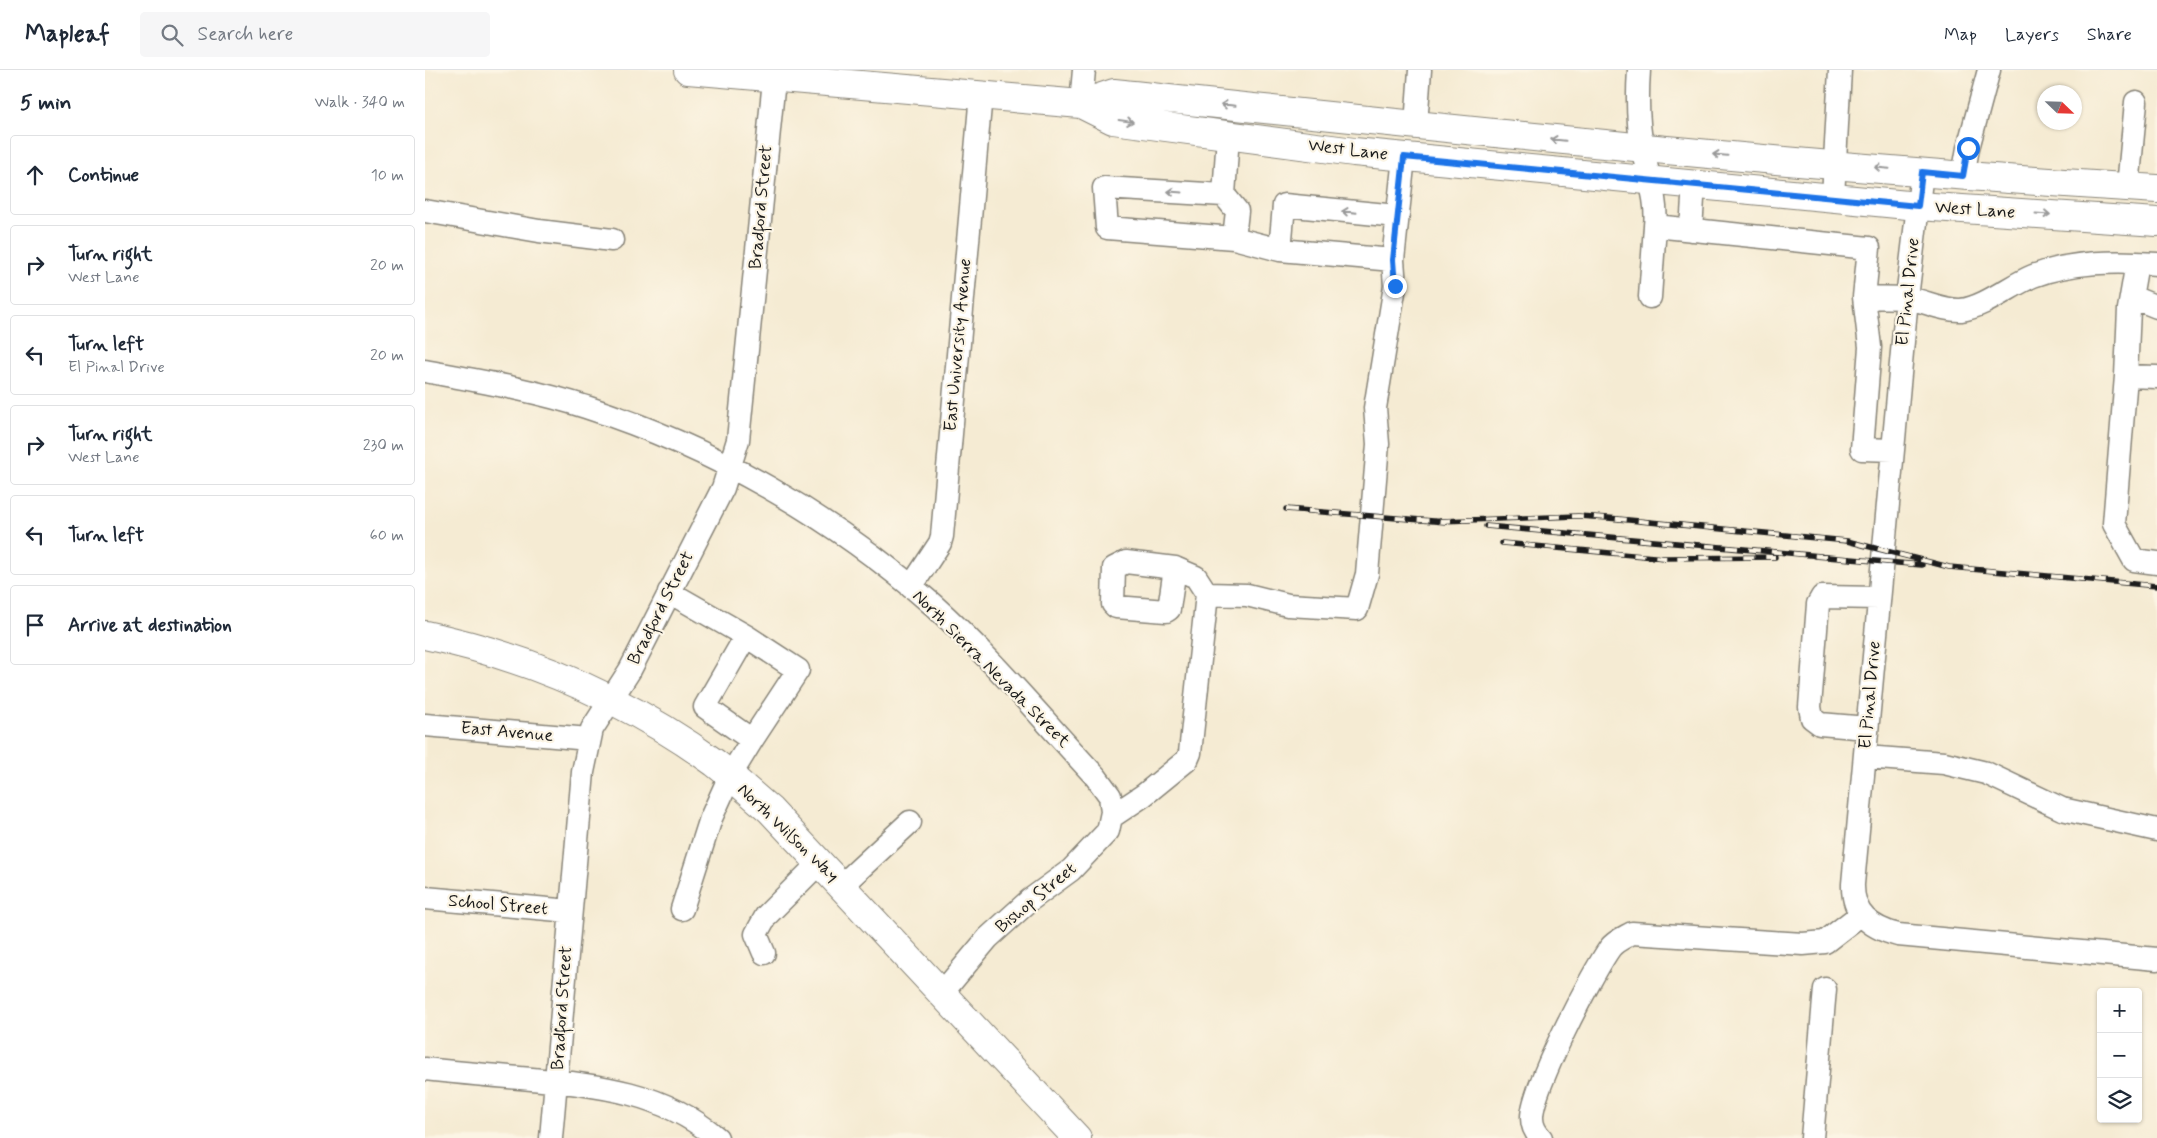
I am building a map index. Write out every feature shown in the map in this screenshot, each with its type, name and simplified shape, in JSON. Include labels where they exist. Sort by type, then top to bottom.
[{"type":"main road","name":"West Lane","points":[[688,70],[775,73],[1081,104],[1113,120],[1349,152],[1694,183],[1918,206],[2157,222]]},
{"type":"main road","name":"West Lane","points":[[1081,104],[1114,93],[1642,149],[1963,176],[2157,188]]},
{"type":"main road","points":[[1228,135],[1234,127],[1248,123],[1335,129],[1373,121]]},
{"type":"main road","points":[[1349,152],[1376,140],[1409,142],[1415,136],[1416,125]]},
{"type":"main road","name":"North Wilson Way","points":[[425,635],[481,648],[533,665],[586,686],[687,744],[730,776],[770,810],[820,862],[1077,1138]]},
{"type":"street","points":[[1081,104],[1084,70]]},
{"type":"street","points":[[1416,125],[1420,70]]},
{"type":"street","points":[[1639,70],[1636,107],[1642,149],[1657,208],[1651,297]]},
{"type":"street","points":[[1833,197],[1840,70]]},
{"type":"street","points":[[1963,176],[1968,148],[1989,70]]},
{"type":"street","name":"Bradford Street","points":[[551,1138],[583,772],[589,739],[592,729],[629,670],[723,488],[738,440],[775,73]]},
{"type":"street","name":"East University Avenue","points":[[911,587],[940,543],[942,536],[981,94]]},
{"type":"street","points":[[2129,187],[2136,102]]},
{"type":"street","points":[[1228,135],[1224,195],[1237,210],[1234,238]]},
{"type":"street","points":[[1207,594],[1247,595],[1288,606],[1357,609],[1367,574],[1378,444],[1375,408],[1395,286],[1393,260],[1404,157]]},
{"type":"street","name":"El Pinal Drive","points":[[1860,915],[1853,893],[1853,884],[1907,298],[1922,172]]},
{"type":"street","points":[[1691,230],[1694,183]]},
{"type":"street","points":[[1224,195],[1103,188],[1107,228],[1234,238],[1281,250],[1393,260]]},
{"type":"street","points":[[1281,250],[1284,205],[1397,216]]},
{"type":"street","points":[[425,211],[539,231],[612,240]]},
{"type":"street","points":[[1655,226],[1869,248],[1864,297],[1870,347],[1862,449],[1893,450]]},
{"type":"street","points":[[1864,297],[1907,298],[1961,310],[1977,306],[2008,287],[2056,269],[2081,264],[2147,263],[2131,297],[2129,309],[2115,524],[2134,560],[2157,563]]},
{"type":"street","points":[[2131,297],[2157,307]]},
{"type":"street","name":"North Sierra Nevada Street","points":[[425,371],[527,391],[585,407],[637,425],[730,467],[801,507],[862,548],[932,605],[977,649],[1096,777],[1111,806]]},
{"type":"street","points":[[2126,376],[2157,377]]},
{"type":"street","points":[[1111,806],[1172,772],[1187,760],[1190,753],[1207,594],[1196,577],[1175,568]]},
{"type":"street","points":[[669,592],[746,636],[798,670],[730,776],[711,818],[681,909]]},
{"type":"street","points":[[1867,728],[1820,724],[1812,718],[1811,707],[1818,604],[1822,597],[1830,596],[1879,598]]},
{"type":"street","points":[[746,636],[705,707],[752,740]]},
{"type":"street","name":"East Avenue","points":[[425,725],[589,739]]},
{"type":"street","points":[[1865,757],[1944,763],[1986,773],[2062,809],[2157,830]]},
{"type":"street","name":"Bishop Street","points":[[942,993],[988,938],[1030,900],[1071,870],[1097,845],[1107,832],[1111,806]]},
{"type":"street","points":[[842,885],[910,822]]},
{"type":"street","points":[[764,953],[756,934],[765,916],[820,862]]},
{"type":"street","name":"School Street","points":[[425,898],[570,911]]},
{"type":"street","points":[[1541,1138],[1535,1131],[1532,1117],[1537,1092],[1592,980],[1612,946],[1632,932],[1803,944],[1825,942],[1860,915],[1881,931],[1899,935],[2157,959]]},
{"type":"street","points":[[1812,1138],[1825,990]]},
{"type":"street","points":[[425,1069],[557,1081],[628,1091],[672,1108],[717,1138]]},
{"type":"railway","points":[[1286,509],[1446,522]]},
{"type":"railway","points":[[1440,521],[1578,516],[1608,518],[1847,541],[1949,567],[2157,586]]},
{"type":"railway","points":[[1486,526],[1821,556]]},
{"type":"railway","points":[[1502,543],[1665,558],[1775,557]]},
{"type":"railway","points":[[1815,556],[1922,565]]},
{"type":"route","points":[[1395,286],[1393,260],[1404,157],[1918,206],[1922,172],[1963,176],[1968,148]]}]
